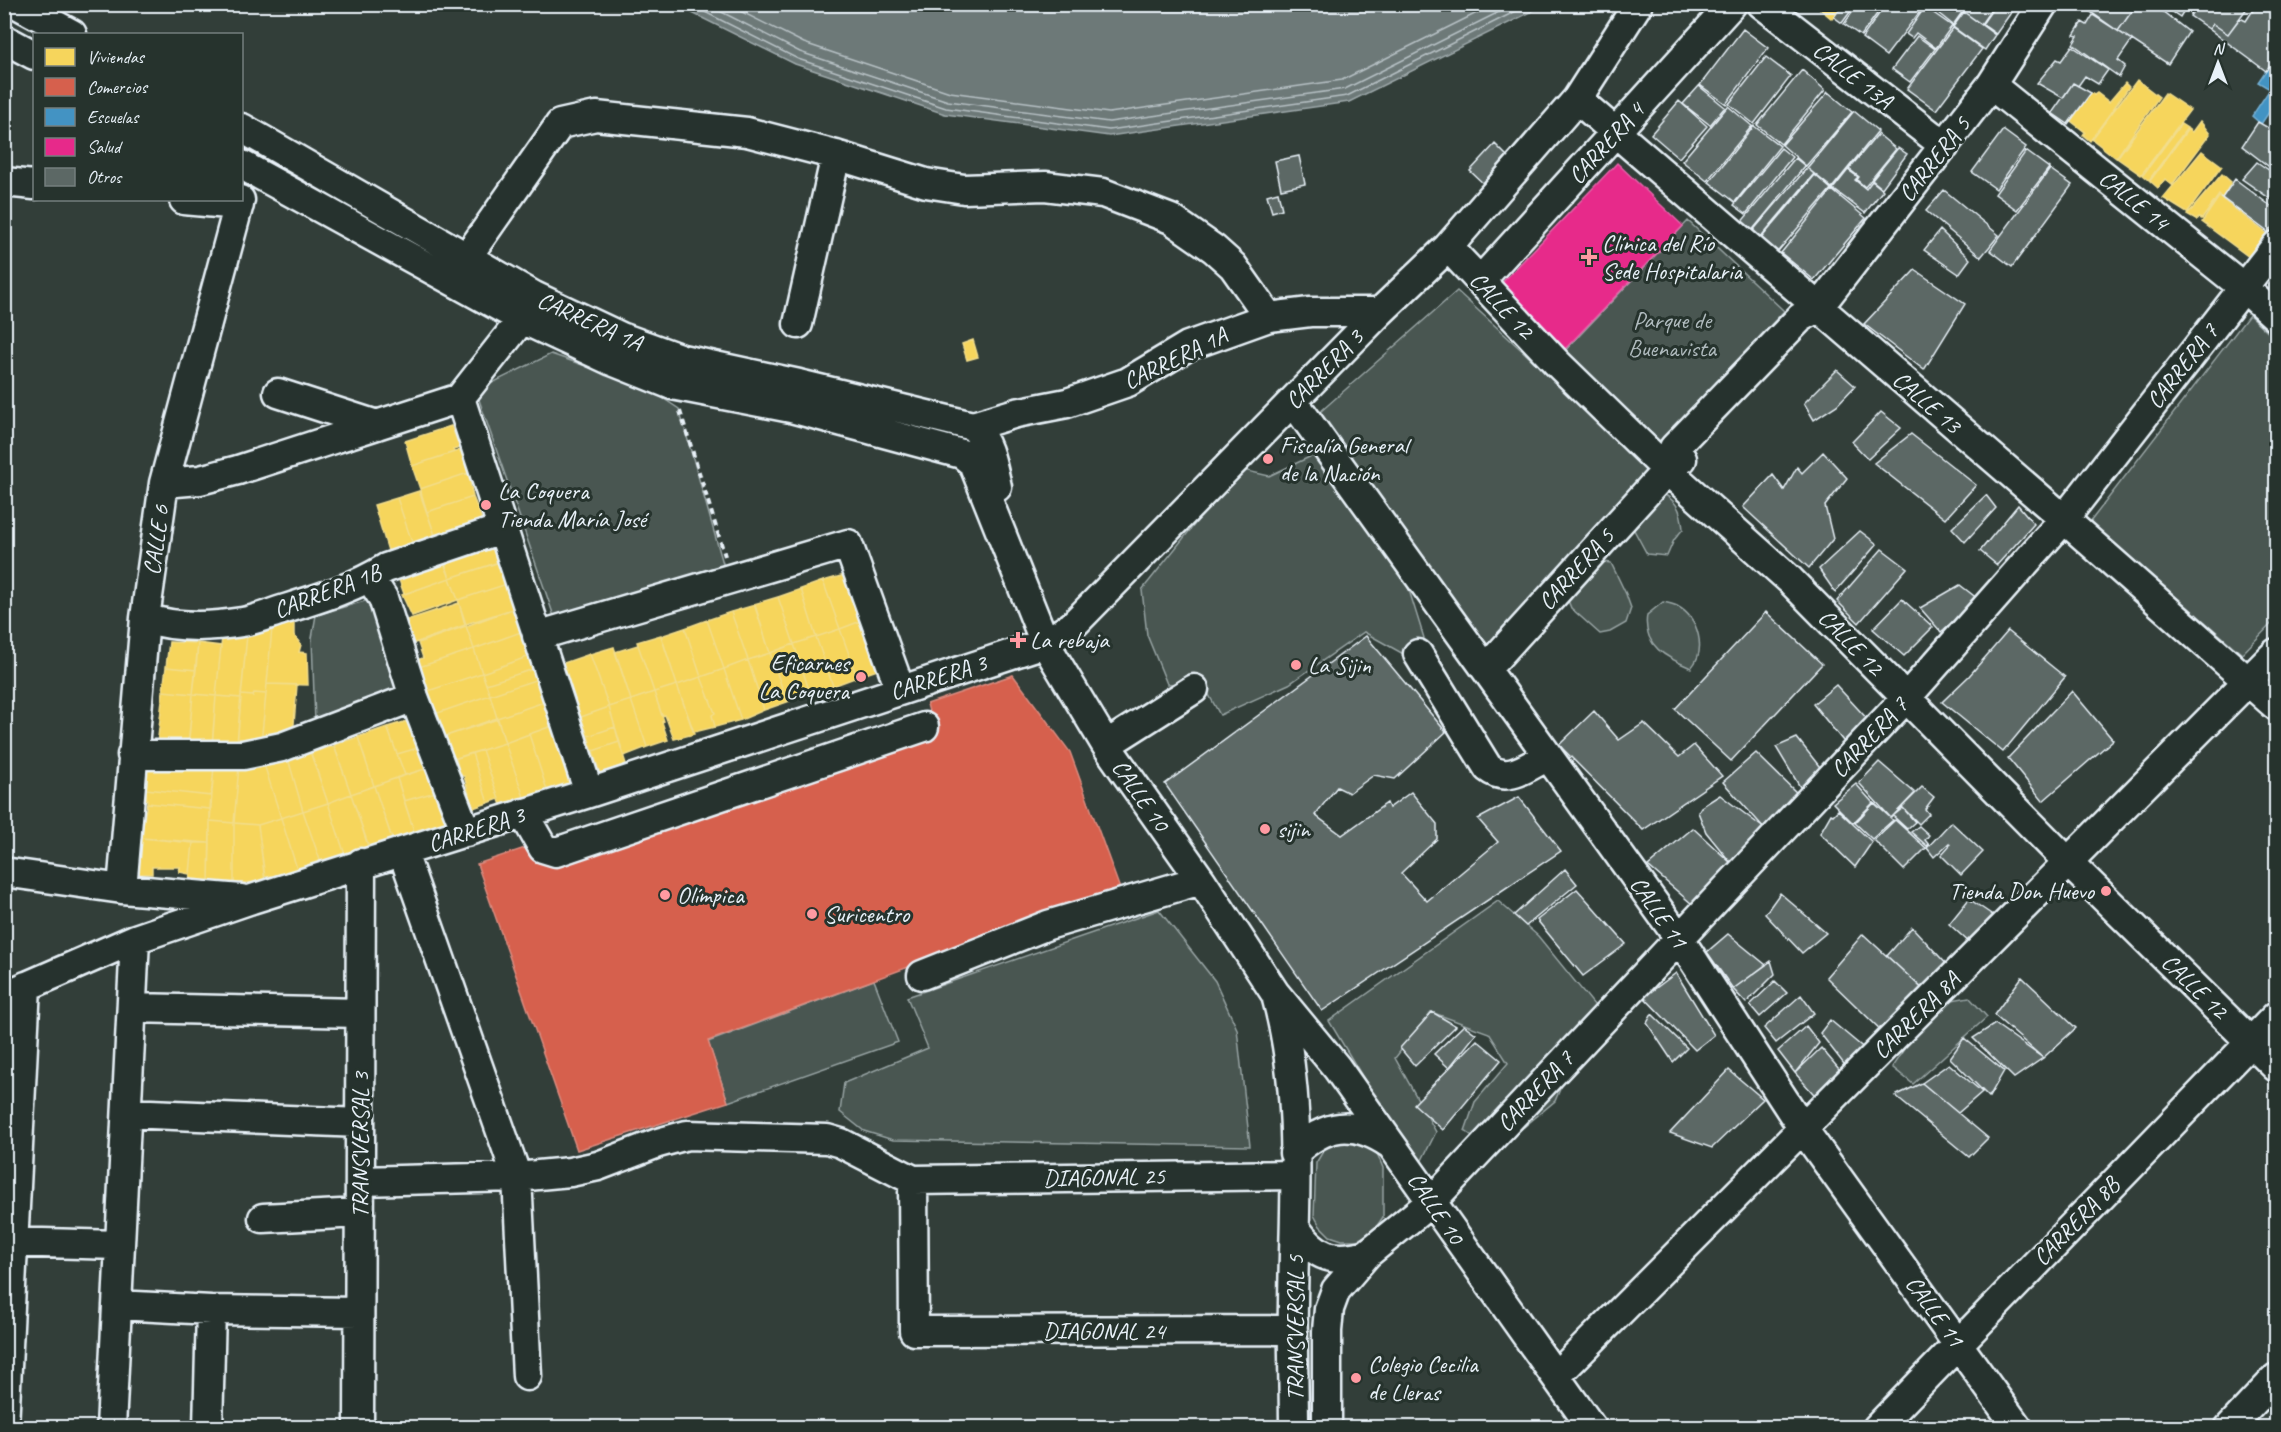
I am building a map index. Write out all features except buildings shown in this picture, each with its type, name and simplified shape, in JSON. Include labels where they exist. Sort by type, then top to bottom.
[{"type":"street","points":[[17,4],[70,33]]},
{"type":"street","name":"CARRERA 3","points":[[15,991],[135,939],[362,863],[403,853],[590,793],[1045,642],[1072,626],[1380,312],[1448,247],[1577,99],[1638,4]]},
{"type":"street","name":"CARRERA 4","points":[[1480,281],[1732,4]]},
{"type":"street","name":"CALLE 13A","points":[[1762,4],[1945,146]]},
{"type":"street","name":"CARRERA 5","points":[[1485,669],[1667,470],[1674,448],[1801,317],[1818,308],[1991,85],[2043,4]]},
{"type":"street","points":[[4,39],[33,54]]},
{"type":"street","name":"CALLE 14","points":[[1991,85],[2243,287],[2277,317]]},
{"type":"street","name":"CALLE 13","points":[[1577,99],[2277,706]]},
{"type":"street","points":[[467,257],[560,124],[596,116],[747,132],[836,155],[926,183],[964,189],[1045,186],[1103,193],[1171,219],[1214,249],[1233,266],[1269,317]]},
{"type":"street","name":"CALLE 6","points":[[243,177],[248,131]]},
{"type":"street","name":"CARRERA 1A","points":[[248,131],[534,296],[621,337],[682,359],[799,384],[973,426],[1016,413],[1067,403],[1128,382],[1188,346],[1269,317],[1311,312],[1380,312]]},
{"type":"street","points":[[798,324],[836,155]]},
{"type":"street","points":[[4,182],[33,185]]},
{"type":"street","name":"CARRERA 1A","points":[[243,186],[612,361],[672,385],[791,408],[962,454],[973,463],[1022,588]]},
{"type":"street","name":"CALLE 6","points":[[122,889],[145,618],[165,483],[238,201]]},
{"type":"street","name":"CARRERA 7","points":[[1431,1202],[1906,698],[2064,519],[2277,246]]},
{"type":"street","name":"CALLE 12","points":[[1448,247],[1556,362],[1667,470],[1790,580],[2068,862],[2277,1067]]},
{"type":"street","name":"CARRERA 1A","points":[[460,398],[522,319]]},
{"type":"street","points":[[278,393],[377,425]]},
{"type":"street","points":[[165,483],[209,478],[460,398],[590,793]]},
{"type":"street","name":"CALLE 11","points":[[1293,401],[1679,938],[1803,1129],[2018,1428]]},
{"type":"street","points":[[973,426],[983,436],[989,454],[1022,588]]},
{"type":"street","name":"CARRERA 1B","points":[[145,618],[208,626],[244,621],[317,599],[370,578],[386,568],[504,528]]},
{"type":"street","points":[[537,636],[848,544],[900,689]]},
{"type":"street","points":[[370,578],[383,598],[414,697],[466,832]]},
{"type":"street","name":"CALLE 10","points":[[1022,588],[1045,642],[1106,745],[1201,880],[1275,993],[1337,1068],[1592,1428]]},
{"type":"street","name":"CARRERA 8A","points":[[1556,1376],[2277,653]]},
{"type":"street","points":[[1418,654],[1488,768],[1496,774],[1508,776],[1548,756]]},
{"type":"street","points":[[1106,745],[1194,689]]},
{"type":"street","points":[[132,755],[243,755],[282,747],[414,697]]},
{"type":"street","points":[[523,813],[543,848],[556,852],[924,727]]},
{"type":"street","points":[[780,729],[793,772]]},
{"type":"street","points":[[403,853],[517,1177],[527,1376]]},
{"type":"street","name":"TRANSVERSAL 3","points":[[359,1428],[362,863]]},
{"type":"street","points":[[4,872],[122,889],[252,899]]},
{"type":"street","points":[[922,975],[1048,925],[1201,880]]},
{"type":"street","points":[[111,1428],[135,939]]},
{"type":"street","points":[[4,1427],[15,991]]},
{"type":"street","name":"CALLE 10","points":[[1275,993],[1289,1056],[1295,1121],[1296,1229]]},
{"type":"street","points":[[132,1008],[360,1013]]},
{"type":"street","name":"CARRERA 8B","points":[[1877,1428],[2277,1016]]},
{"type":"street","points":[[127,1113],[360,1122]]},
{"type":"street","points":[[1294,1164],[1311,1138],[1331,1129],[1354,1128],[1376,1134],[1394,1147]]},
{"type":"street","points":[[360,1181],[517,1177],[570,1172],[598,1166],[658,1143],[687,1135],[826,1139],[841,1143],[913,1180]]},
{"type":"street","name":"DIAGONAL 25","points":[[913,1180],[1294,1164]]},
{"type":"street","name":"DIAGONAL 24","points":[[913,1180],[914,1331],[1293,1330]]},
{"type":"street","name":"TRANSVERSAL 5","points":[[1327,1428],[1327,1331],[1329,1309],[1336,1290],[1368,1254],[1431,1202]]},
{"type":"street","points":[[263,1218],[360,1213]]},
{"type":"street","points":[[1296,1229],[1308,1246],[1326,1256],[1347,1259],[1368,1254]]},
{"type":"street","name":"TRANSVERSAL 5","points":[[1294,1428],[1293,1330],[1296,1229]]},
{"type":"street","points":[[9,1242],[120,1245]]},
{"type":"street","points":[[117,1305],[211,1310],[359,1312]]},
{"type":"street","points":[[208,1428],[211,1310]]},
{"type":"street","points":[[2229,1428],[2272,1392]]},
{"type":"path","points":[[672,385],[732,579]]},
{"type":"green space","name":"Parque de Buenavista","points":[[1688,221],[1784,311],[1656,446],[1560,356]]},
{"type":"green space","points":[[1457,291],[1656,473],[1486,654],[1320,412]]},
{"type":"green space","points":[[2249,315],[2276,340],[2276,619],[2242,654],[2090,522]]},
{"type":"green space","points":[[551,354],[646,387],[679,409],[726,574],[557,625],[476,391]]},
{"type":"green space","points":[[1318,453],[1400,561],[1424,638],[1407,656],[1364,632],[1289,684],[1220,715],[1202,682],[1167,684],[1147,635],[1142,590],[1239,469],[1269,476]]},
{"type":"green space","points":[[1658,491],[1670,498],[1677,506],[1683,529],[1674,540],[1667,556],[1647,554],[1634,530],[1638,518]]},
{"type":"green space","points":[[1596,561],[1611,563],[1631,608],[1626,623],[1610,632],[1600,634],[1571,608],[1565,593]]},
{"type":"green space","points":[[372,599],[399,689],[315,723],[312,638],[316,615]]},
{"type":"green space","points":[[1663,602],[1685,611],[1695,626],[1699,652],[1691,668],[1665,655],[1652,643],[1648,635],[1647,615]]},
{"type":"green space","points":[[1498,901],[1538,936],[1595,1006],[1555,1101],[1495,1151],[1465,1131],[1475,1102],[1508,1063],[1489,1033],[1431,1012],[1395,1058],[1436,1132],[1420,1164],[1371,1091],[1329,1021]]},
{"type":"green space","points":[[1159,910],[1215,981],[1237,1029],[1250,1146],[893,1140],[864,1131],[840,1112],[844,1083],[928,1048],[907,997]]},
{"type":"green space","points":[[874,980],[898,1042],[728,1102],[708,1042]]},
{"type":"green space","points":[[1969,997],[1987,1017],[1913,1084],[1892,1067],[1935,1003]]},
{"type":"green space","points":[[1340,1139],[1363,1141],[1377,1153],[1383,1168],[1383,1217],[1372,1233],[1357,1240],[1342,1240],[1330,1236],[1320,1226],[1314,1215],[1316,1163],[1325,1148]]},
{"type":"water","points":[[676,5],[1537,5],[1533,11],[1349,102],[1109,136],[945,114],[795,64]]},
{"type":"place","name":"Clínica del Río Sede Hospitalaria","points":[[1589,257]]},
{"type":"place","name":"Fiscalía General de la Nación","points":[[1268,459]]},
{"type":"place","name":"La Coquera Tienda María José","points":[[486,505]]},
{"type":"place","name":"La rebaja","points":[[1018,640]]},
{"type":"place","name":"La Sijin","points":[[1296,665]]},
{"type":"place","name":"Eficarnes La Coquera","points":[[861,677]]},
{"type":"place","name":"sijin","points":[[1265,829]]},
{"type":"place","name":"Tienda Don Huevo","points":[[2106,891]]},
{"type":"place","name":"Olímpica","points":[[665,895]]},
{"type":"place","name":"Suricentro","points":[[812,914]]},
{"type":"place","name":"Colegio Cecilia de Lleras","points":[[1356,1378]]}]
